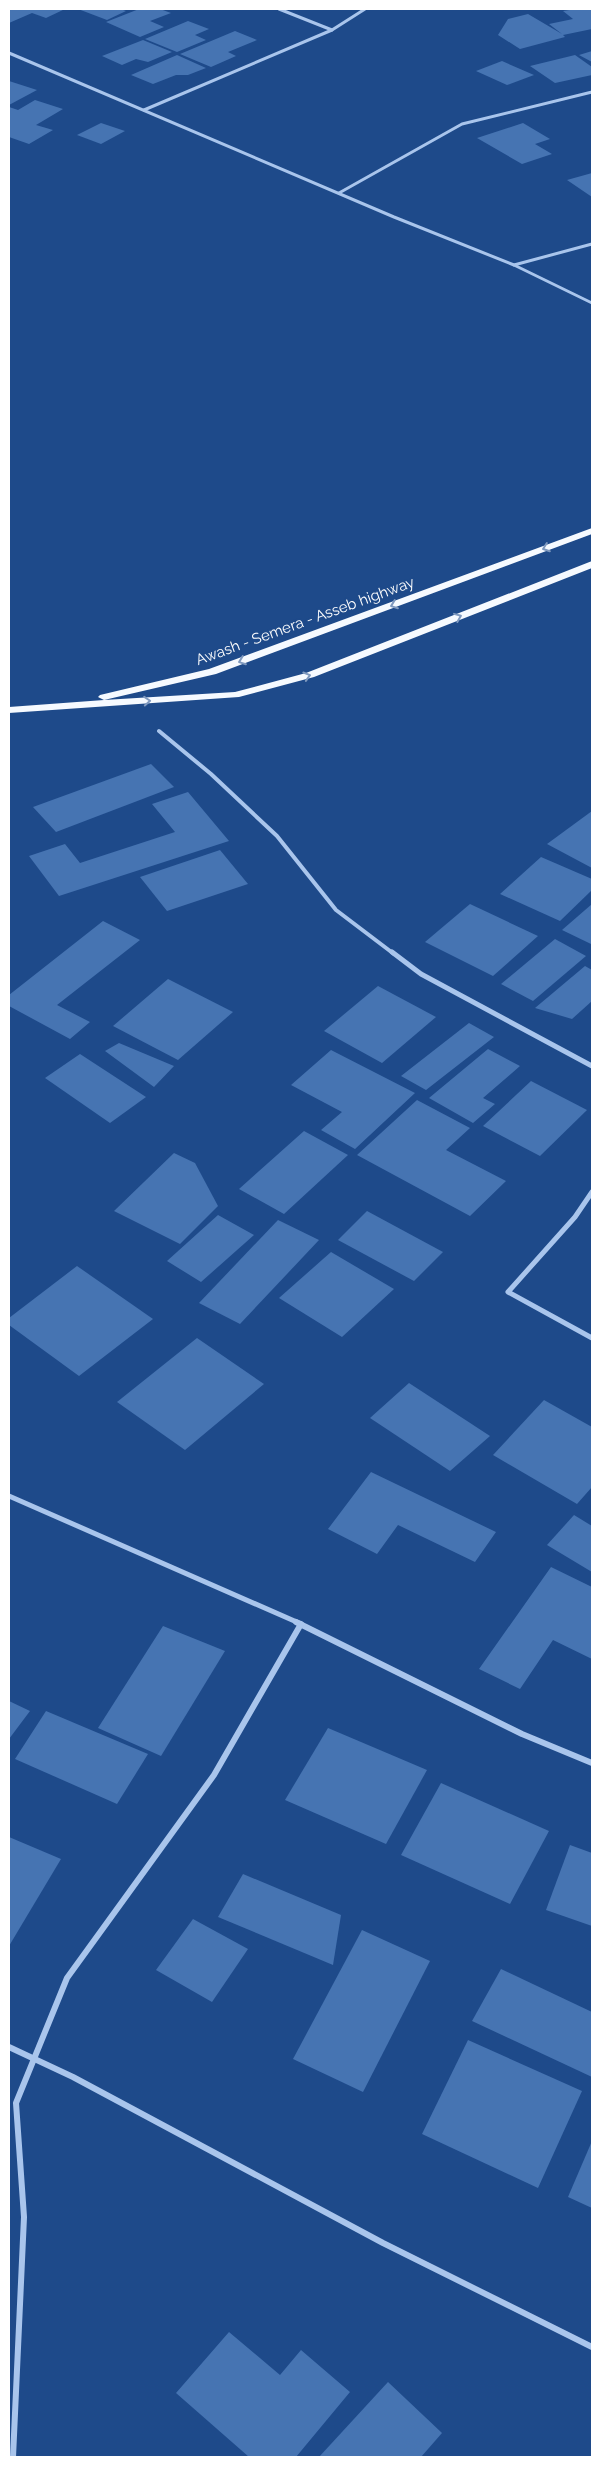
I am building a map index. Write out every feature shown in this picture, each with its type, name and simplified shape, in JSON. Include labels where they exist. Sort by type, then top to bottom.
[{"type":"highway","name":"Awash - Semera - Asseb highway","points":[[63,706],[212,672],[592,531]]},
{"type":"highway","points":[[9,710],[235,695],[310,675],[592,564]]},
{"type":"street","points":[[279,9],[332,30]]},
{"type":"street","points":[[144,110],[332,30],[365,9]]},
{"type":"street","points":[[9,53],[514,265],[592,303]]},
{"type":"street","points":[[339,193],[462,124],[592,92]]},
{"type":"street","points":[[514,265],[592,244]]},
{"type":"street","points":[[159,731],[211,774],[277,836],[336,910],[422,974],[592,1066]]},
{"type":"street","points":[[592,1192],[575,1217],[508,1292],[592,1338]]},
{"type":"street","points":[[9,1496],[301,1624],[522,1734],[592,1762]]},
{"type":"street","points":[[13,2457],[24,2217],[16,2103],[67,1978],[214,1775],[301,1624]]},
{"type":"street","points":[[9,2047],[35,2057],[184,2138],[508,2306],[592,2347]]},
{"type":"building","points":[[10,9],[65,9],[46,18],[32,13],[9,23]]},
{"type":"building","points":[[78,9],[120,9],[126,11],[107,20]]},
{"type":"building","points":[[139,9],[160,9],[171,13],[150,21],[164,27],[140,37],[106,22]]},
{"type":"building","points":[[592,9],[592,29],[563,35],[565,37],[520,49],[498,35],[508,19],[528,14],[562,34],[549,24],[573,19],[563,11]]},
{"type":"building","points":[[188,21],[209,29],[195,35],[206,40],[177,52],[145,39]]},
{"type":"building","points":[[235,31],[257,40],[228,52],[236,56],[211,67],[180,54]]},
{"type":"building","points":[[143,40],[172,52],[148,62],[136,59],[122,65],[102,56]]},
{"type":"building","points":[[592,51],[592,62],[579,55]]},
{"type":"building","points":[[177,55],[206,68],[188,75],[176,75],[153,84],[131,75]]},
{"type":"building","points":[[575,55],[592,67],[592,75],[555,83],[530,66]]},
{"type":"building","points":[[502,61],[534,75],[507,85],[476,71]]},
{"type":"building","points":[[9,81],[37,90],[9,105]]},
{"type":"building","points":[[35,100],[63,109],[36,125],[53,130],[29,144],[9,137],[9,107],[18,110]]},
{"type":"building","points":[[101,123],[125,131],[101,144],[77,135]]},
{"type":"building","points":[[523,123],[550,139],[535,144],[552,154],[522,164],[477,138]]},
{"type":"building","points":[[592,173],[592,197],[567,180]]},
{"type":"building","points":[[151,764],[174,787],[56,832],[33,807]]},
{"type":"building","points":[[188,792],[229,841],[59,896],[29,856],[65,844],[80,863],[175,832],[152,804]]},
{"type":"building","points":[[592,811],[592,868],[547,844]]},
{"type":"building","points":[[220,850],[248,884],[167,911],[140,877]]},
{"type":"building","points":[[541,857],[592,879],[592,890],[560,921],[500,894]]},
{"type":"building","points":[[470,904],[538,936],[493,976],[425,942]]},
{"type":"building","points":[[592,904],[592,943],[591,944],[562,930]]},
{"type":"building","points":[[103,921],[140,940],[57,1005],[90,1022],[70,1039],[9,1006],[9,995]]},
{"type":"building","points":[[555,939],[586,956],[533,1001],[501,984]]},
{"type":"building","points":[[585,966],[592,970],[592,1001],[572,1019],[535,1008]]},
{"type":"building","points":[[168,979],[233,1012],[178,1060],[113,1026]]},
{"type":"building","points":[[378,986],[436,1017],[382,1063],[324,1031]]},
{"type":"building","points":[[469,1023],[494,1037],[426,1090],[401,1076]]},
{"type":"building","points":[[119,1043],[174,1066],[154,1087],[105,1051]]},
{"type":"building","points":[[488,1049],[520,1066],[483,1098],[495,1104],[473,1123],[429,1098]]},
{"type":"building","points":[[331,1050],[415,1093],[355,1149],[321,1130],[342,1112],[291,1085]]},
{"type":"building","points":[[80,1054],[146,1097],[110,1123],[45,1078]]},
{"type":"building","points":[[531,1081],[587,1110],[540,1156],[483,1126]]},
{"type":"building","points":[[417,1100],[470,1128],[446,1150],[506,1181],[470,1216],[357,1155]]},
{"type":"building","points":[[304,1131],[348,1155],[284,1214],[239,1189]]},
{"type":"building","points":[[174,1153],[195,1163],[218,1206],[180,1244],[114,1211]]},
{"type":"building","points":[[367,1211],[443,1252],[414,1281],[338,1240]]},
{"type":"building","points":[[218,1215],[254,1235],[201,1282],[167,1261]]},
{"type":"building","points":[[278,1220],[319,1240],[240,1324],[199,1303]]},
{"type":"building","points":[[331,1252],[394,1289],[342,1337],[279,1298]]},
{"type":"building","points":[[77,1266],[153,1319],[79,1376],[9,1325],[9,1318]]},
{"type":"building","points":[[197,1338],[264,1384],[185,1450],[117,1402]]},
{"type":"building","points":[[409,1383],[490,1436],[450,1471],[370,1418]]},
{"type":"building","points":[[544,1400],[592,1427],[592,1487],[577,1504],[493,1455]]},
{"type":"building","points":[[371,1472],[496,1532],[475,1562],[398,1525],[377,1554],[328,1529]]},
{"type":"building","points":[[574,1515],[592,1526],[592,1572],[547,1545]]},
{"type":"building","points":[[551,1567],[592,1587],[592,1659],[553,1640],[520,1689],[479,1669]]},
{"type":"building","points":[[163,1626],[225,1651],[161,1756],[98,1728]]},
{"type":"building","points":[[9,1701],[30,1711],[9,1739]]},
{"type":"building","points":[[46,1711],[148,1754],[117,1804],[15,1759]]},
{"type":"building","points":[[328,1728],[427,1770],[386,1844],[285,1800]]},
{"type":"building","points":[[441,1783],[549,1831],[510,1904],[401,1855]]},
{"type":"building","points":[[9,1837],[61,1859],[9,1946]]},
{"type":"building","points":[[570,1845],[592,1853],[592,1926],[546,1910]]},
{"type":"building","points":[[243,1874],[341,1915],[333,1965],[218,1917]]},
{"type":"building","points":[[193,1919],[248,1949],[212,2002],[156,1970]]},
{"type":"building","points":[[362,1930],[430,1961],[363,2092],[293,2059]]},
{"type":"building","points":[[501,1969],[592,2012],[592,2077],[472,2021]]},
{"type":"building","points":[[468,2040],[582,2091],[538,2188],[422,2134]]},
{"type":"building","points":[[592,2141],[592,2208],[568,2197]]},
{"type":"building","points":[[229,2332],[280,2375],[301,2350],[350,2392],[296,2457],[249,2457],[176,2393]]},
{"type":"building","points":[[388,2382],[442,2433],[421,2457],[319,2457]]}]
